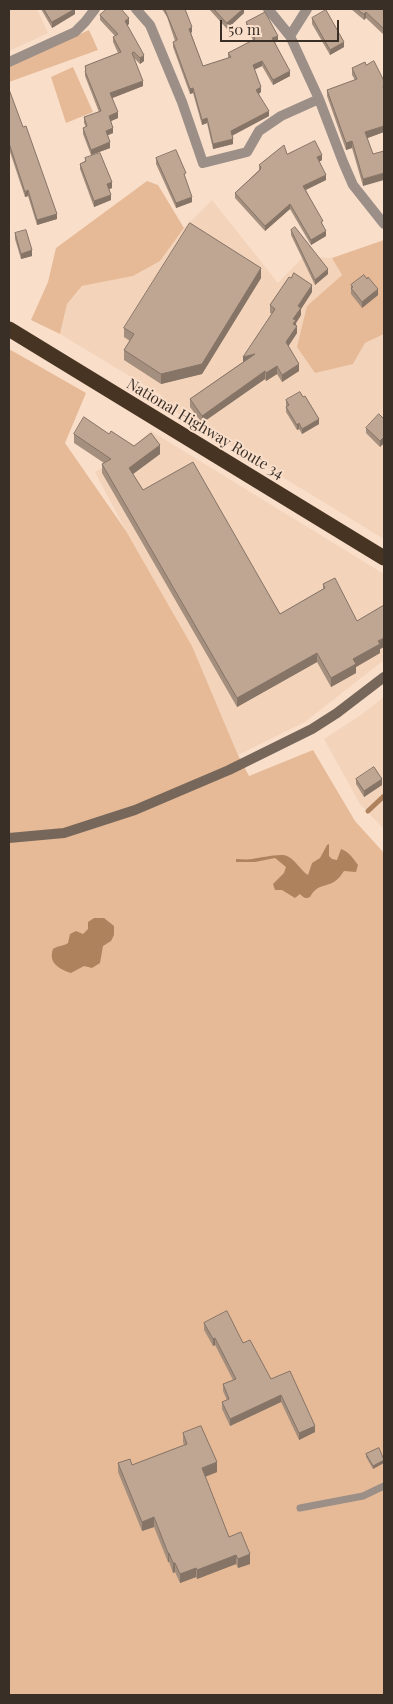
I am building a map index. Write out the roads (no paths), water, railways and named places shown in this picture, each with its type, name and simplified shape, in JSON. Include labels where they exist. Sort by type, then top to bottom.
[{"type":"highway","name":"National Highway Route 34","points":[[9,328],[384,558]]},
{"type":"street","points":[[9,62],[75,32],[95,9]]},
{"type":"street","points":[[136,9],[150,24],[182,102],[203,163],[247,152],[259,131],[281,116],[320,98]]},
{"type":"street","points":[[268,9],[290,36],[320,98],[353,185],[384,224]]},
{"type":"street","points":[[290,36],[307,9]]},
{"type":"street","points":[[9,838],[64,833],[144,806],[229,770],[312,729],[337,713],[384,677]]},
{"type":"lane","points":[[300,1508],[364,1496],[384,1486]]},
{"type":"waterway","points":[[368,811],[384,796]]}]
